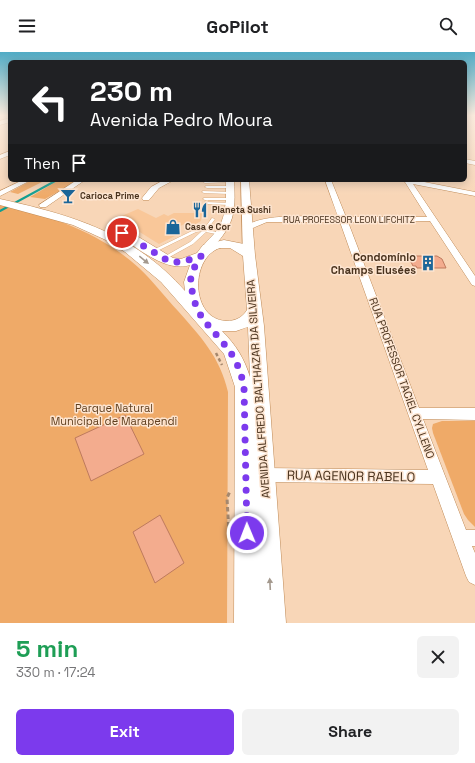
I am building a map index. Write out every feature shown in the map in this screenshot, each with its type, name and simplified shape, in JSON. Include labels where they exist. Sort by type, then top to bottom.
[{"type":"main road","points":[[2,196],[88,218],[112,228],[170,262],[177,263],[188,261],[215,245],[230,244],[241,247],[249,255]]},
{"type":"main road","points":[[38,206],[97,230],[121,243],[165,278],[202,318],[219,326],[229,327],[246,322],[254,311]]},
{"type":"main road","name":"AVENIDA ALFREDO BALTHAZAR DA SILVEIRA","points":[[204,252],[193,270],[190,282],[195,303],[202,318],[230,351],[240,370],[244,387],[248,623]]},
{"type":"main road","name":"AVENIDA ALFREDO BALTHAZAR DA SILVEIRA","points":[[249,255],[256,326],[272,623]]},
{"type":"street","points":[[2,196],[25,182]]},
{"type":"street","points":[[38,206],[79,182]]},
{"type":"street","points":[[146,198],[151,190],[159,184],[165,182]]},
{"type":"street","name":"AVENIDA ALFREDO BALTHAZAR DA SILVEIRA","points":[[245,182],[248,212],[249,255]]},
{"type":"street","name":"RUA PROFESSOR TACIEL CYLLENO","points":[[329,182],[416,413],[438,477],[468,538],[475,576]]},
{"type":"street","points":[[407,182],[475,283]]},
{"type":"street","points":[[419,182],[457,188],[475,194]]},
{"type":"street","name":"AVENIDA ALFREDO BALTHAZAR DA SILVEIRA","points":[[204,252],[220,234],[229,218],[230,191]]},
{"type":"street","name":"RUA PROFESSOR LEON LIFCHITZ","points":[[248,212],[255,217],[267,220],[431,219]]},
{"type":"street","name":"RUA PROFESSOR LEON LIFCHITZ","points":[[248,228],[256,223],[267,220]]},
{"type":"street","points":[[416,413],[475,414]]},
{"type":"street","name":"RUA AGENOR RABELO","points":[[264,475],[438,477]]},
{"type":"lane","points":[[205,182],[230,191]]},
{"type":"lane","points":[[207,187],[230,191]]},
{"type":"lane","points":[[204,192],[230,191]]},
{"type":"lane","points":[[206,201],[230,191]]},
{"type":"lane","points":[[164,259],[195,242],[213,219]]},
{"type":"lane","points":[[153,251],[199,230],[220,234]]},
{"type":"path","points":[[215,351],[223,368]]},
{"type":"path","points":[[229,537],[227,498],[232,487]]},
{"type":"shaded area","points":[[138,209],[156,218],[164,214],[168,216],[174,213],[202,213],[201,221],[192,226],[186,223],[171,231],[177,235],[159,244],[117,218]]},
{"type":"green space","points":[[28,182],[42,182],[18,194],[10,192]]},
{"type":"green space","points":[[56,182],[75,182],[45,199],[30,197]]},
{"type":"green space","name":"Parque Natural Municipal de Marapendi","points":[[0,205],[37,214],[74,227],[92,235],[124,256],[139,268],[154,284],[209,348],[215,358],[228,392],[227,623],[0,623]]},
{"type":"green space","points":[[442,421],[475,421],[475,527],[464,514],[433,433],[433,424]]},
{"type":"building","name":"Condomínio Champs Elusées","points":[[410,256],[437,256],[442,259],[446,268],[417,268],[416,266],[413,266],[409,258],[412,258]]},
{"type":"building","points":[[125,415],[144,454],[91,481],[75,438]]},
{"type":"building","points":[[160,515],[184,563],[155,583],[133,532]]},
{"type":"waterway","points":[[0,211],[53,182]]},
{"type":"place","name":"Carioca Prime","points":[[68,196]]},
{"type":"place","name":"Planeta Sushi","points":[[200,210]]},
{"type":"place","name":"Casa e Cor","points":[[173,227]]},
{"type":"place","name":"Condomínio Champs Elusées","points":[[428,263]]},
{"type":"route","points":[[122,233],[170,262],[177,263],[188,261],[201,256],[193,270],[190,282],[195,303],[202,318],[230,351],[240,370],[244,387],[247,533]]}]
